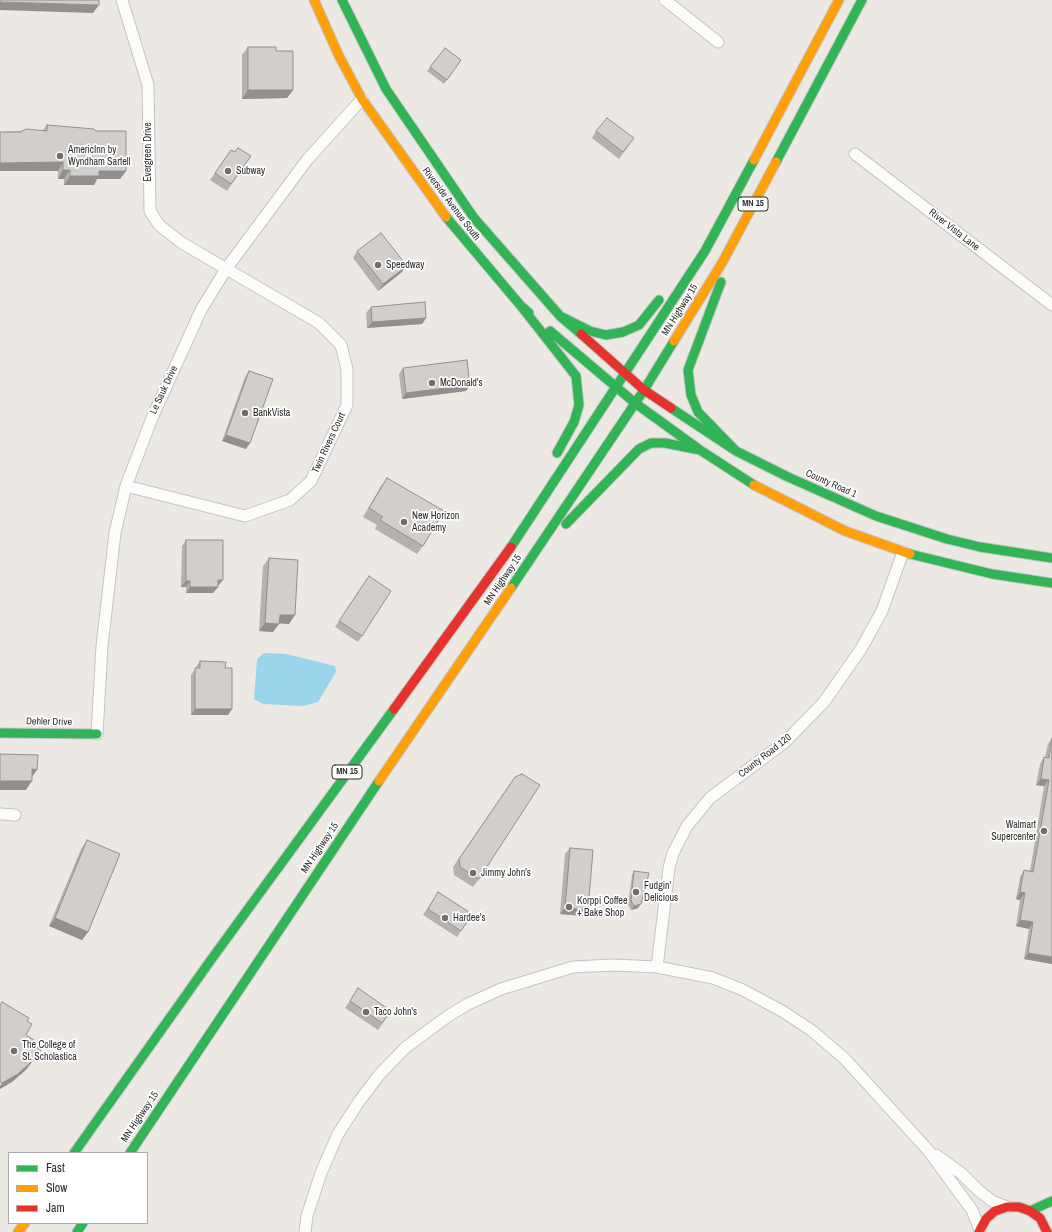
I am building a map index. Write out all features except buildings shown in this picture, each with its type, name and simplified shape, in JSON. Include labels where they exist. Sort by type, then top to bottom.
[{"type":"main road","name":"Riverside Avenue South","points":[[314,0],[339,56],[362,99],[437,206],[521,306],[635,403]]},
{"type":"main road","name":"Riverside Avenue South","points":[[342,0],[386,89],[401,114],[474,218],[560,316],[625,374]]},
{"type":"main road","name":"MN Highway 15","points":[[625,374],[705,251],[839,0]]},
{"type":"main road","name":"MN Highway 15","points":[[131,1152],[338,841],[534,555],[644,390],[722,263],[862,0]]},
{"type":"main road","points":[[695,249],[717,228]]},
{"type":"main road","points":[[735,239],[720,286],[688,370],[691,395],[698,412],[736,451]]},
{"type":"main road","points":[[560,316],[590,331],[606,335],[623,332],[639,325],[656,305],[664,292]]},
{"type":"main road","points":[[521,306],[576,376],[579,392],[579,405],[574,422],[552,463]]},
{"type":"main road","name":"MN 15","points":[[615,387],[625,374]]},
{"type":"main road","name":"County Road 1","points":[[625,374],[644,390],[736,451],[795,480],[876,516],[980,547],[1052,558]]},
{"type":"main road","name":"MN Highway 15","points":[[75,1152],[218,950],[518,538],[615,387]]},
{"type":"main road","points":[[635,403],[700,450],[750,482],[845,531],[903,552],[992,574],[1052,583]]},
{"type":"main road","points":[[534,555],[640,449],[651,444],[665,443],[700,450]]},
{"type":"main road","points":[[492,573],[537,490]]},
{"type":"main road","name":"Dehler Drive","points":[[0,733],[97,734]]},
{"type":"main road","points":[[1030,1211],[1052,1201]]},
{"type":"main road","points":[[980,1231],[986,1219],[995,1211],[1007,1207],[1019,1207],[1030,1211],[1040,1218],[1047,1232]]},
{"type":"street","name":"Evergreen Drive","points":[[122,0],[148,85],[150,211],[159,225],[182,243],[226,269]]},
{"type":"street","points":[[665,0],[718,42]]},
{"type":"street","name":"Le Sauk Drive","points":[[97,734],[108,580],[115,533],[126,486],[152,418],[201,310],[226,269],[307,160],[362,99]]},
{"type":"street","name":"River Vista Lane","points":[[855,154],[1052,305]]},
{"type":"street","name":"Twin Rivers Court","points":[[126,486],[245,516],[290,500],[311,481],[347,405],[347,369],[341,345],[319,323],[226,269]]},
{"type":"street","name":"County Road 120","points":[[657,967],[669,868],[673,853],[684,831],[710,798],[785,742],[824,702],[861,649],[882,611],[903,552]]},
{"type":"street","points":[[0,814],[15,814]]},
{"type":"street","points":[[305,1232],[307,1216],[321,1173],[338,1134],[358,1103],[379,1075],[405,1048],[436,1024],[468,1004],[501,989],[573,967],[613,965],[657,967],[713,978],[737,988],[782,1011],[811,1030],[844,1058],[927,1149],[972,1210],[980,1231]]},
{"type":"street","points":[[927,1149],[962,1174],[992,1201],[1007,1207]]},
{"type":"water","points":[[264,653],[286,654],[335,666],[336,672],[318,702],[303,706],[263,704],[254,699],[257,659]]},
{"type":"traffic: fast","points":[[342,0],[386,89],[474,218],[560,316],[581,334]]},
{"type":"traffic: fast","points":[[776,162],[862,0]]},
{"type":"traffic: fast","points":[[511,547],[705,251],[754,160]]},
{"type":"traffic: fast","points":[[446,217],[521,306],[529,313]]},
{"type":"traffic: fast","points":[[721,282],[688,370],[691,395],[698,412],[736,451]]},
{"type":"traffic: fast","points":[[560,316],[590,331],[606,335],[623,332],[639,325],[659,300]]},
{"type":"traffic: fast","points":[[521,306],[576,376],[579,405],[574,422],[557,453]]},
{"type":"traffic: fast","points":[[550,331],[635,403],[700,450],[754,485]]},
{"type":"traffic: fast","points":[[511,588],[644,390],[674,341]]},
{"type":"traffic: fast","points":[[671,408],[736,451],[788,477],[876,516],[947,539],[980,547],[1052,558]]},
{"type":"traffic: fast","points":[[566,524],[639,449],[651,443],[665,443],[700,450]]},
{"type":"traffic: fast","points":[[910,554],[992,574],[1052,583]]},
{"type":"traffic: fast","points":[[75,1152],[213,957],[394,709]]},
{"type":"traffic: fast","points":[[0,733],[97,734]]},
{"type":"traffic: fast","points":[[131,1152],[379,781]]},
{"type":"traffic: fast","points":[[1030,1211],[1052,1201]]},
{"type":"traffic: fast","points":[[77,1232],[82,1224]]},
{"type":"traffic: slow","points":[[314,0],[339,56],[362,99],[446,217]]},
{"type":"traffic: slow","points":[[754,160],[839,0]]},
{"type":"traffic: slow","points":[[674,341],[722,263],[776,162]]},
{"type":"traffic: slow","points":[[754,485],[845,531],[910,554]]},
{"type":"traffic: slow","points":[[379,781],[511,588]]},
{"type":"traffic: slow","points":[[18,1232],[24,1224]]},
{"type":"traffic: jam","points":[[581,334],[644,390],[671,408]]},
{"type":"traffic: jam","points":[[394,709],[511,547]]},
{"type":"traffic: jam","points":[[979,1232],[986,1219],[995,1211],[1007,1207],[1019,1207],[1030,1211],[1040,1218],[1047,1232]]},
{"type":"place","name":"AmericInn by Wyndham Sartell","points":[[60,156]]},
{"type":"place","name":"Subway","points":[[228,171]]},
{"type":"place","name":"Speedway","points":[[378,265]]},
{"type":"place","name":"McDonald's","points":[[432,383]]},
{"type":"place","name":"BankVista","points":[[245,413]]},
{"type":"place","name":"New Horizon Academy","points":[[404,522]]},
{"type":"place","name":"Walmart Supercenter","points":[[1044,831]]},
{"type":"place","name":"Jimmy John's","points":[[473,873]]},
{"type":"place","name":"Fudgin' Delicious","points":[[636,892]]},
{"type":"place","name":"Korppi Coffee + Bake Shop","points":[[569,907]]},
{"type":"place","name":"Hardee's","points":[[445,918]]},
{"type":"place","name":"Taco John's","points":[[366,1012]]},
{"type":"place","name":"The College of St. Scholastica","points":[[14,1051]]}]
